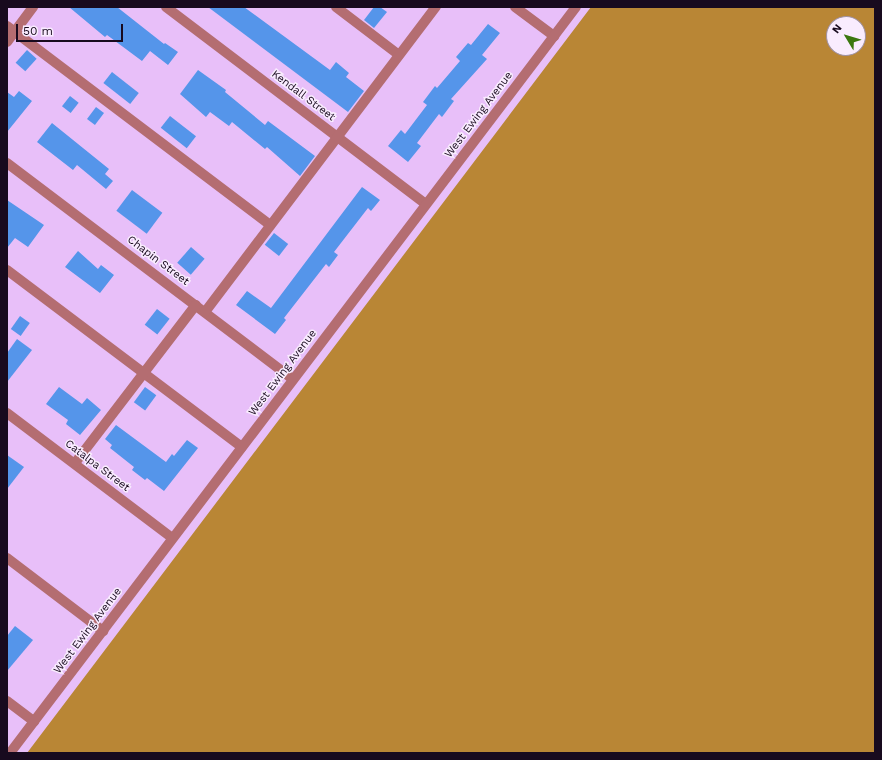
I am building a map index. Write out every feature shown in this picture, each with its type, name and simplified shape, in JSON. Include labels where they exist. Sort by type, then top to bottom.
[{"type":"street","points":[[7,42],[11,29],[33,7]]},
{"type":"street","name":"Kendall Street","points":[[166,7],[426,204]]},
{"type":"street","points":[[336,7],[399,55]]},
{"type":"street","points":[[205,312],[436,7]]},
{"type":"street","points":[[515,7],[554,36]]},
{"type":"street","name":"West Ewing Avenue","points":[[10,753],[576,7]]},
{"type":"street","points":[[11,29],[270,225]]},
{"type":"street","name":"Chapin Street","points":[[7,163],[293,379]]},
{"type":"street","points":[[7,270],[242,447]]},
{"type":"street","points":[[75,463],[196,305]]},
{"type":"street","name":"Catalpa Street","points":[[7,413],[75,463],[172,538]]},
{"type":"street","points":[[7,558],[102,631]]},
{"type":"street","points":[[7,701],[34,721]]},
{"type":"shaded area","points":[[591,7],[875,7],[875,753],[27,753]]},
{"type":"building","points":[[69,7],[117,7],[164,44],[165,43],[178,52],[168,65],[150,51],[142,61],[107,35],[105,37]]},
{"type":"building","points":[[208,7],[244,7],[330,70],[336,62],[349,73],[346,77],[364,91],[348,112]]},
{"type":"building","points":[[374,7],[380,7],[387,12],[374,28],[364,20]]},
{"type":"building","points":[[488,24],[500,33],[482,55],[487,59],[451,99],[454,101],[442,117],[439,114],[417,143],[421,146],[408,162],[388,146],[401,130],[405,134],[427,105],[423,102],[435,86],[437,88],[460,61],[456,57],[468,43],[471,45]]},
{"type":"building","points":[[27,50],[37,59],[25,71],[16,63]]},
{"type":"building","points":[[198,70],[226,90],[225,92],[265,125],[268,121],[315,156],[300,176],[267,147],[265,149],[232,122],[229,126],[210,112],[206,117],[180,94]]},
{"type":"building","points":[[112,72],[139,93],[130,104],[103,83]]},
{"type":"building","points":[[19,91],[32,101],[7,132],[7,92],[14,97]]},
{"type":"building","points":[[70,96],[79,103],[71,113],[62,106]]},
{"type":"building","points":[[96,107],[104,113],[95,125],[87,119]]},
{"type":"building","points":[[170,116],[196,136],[187,148],[161,128]]},
{"type":"building","points":[[52,123],[109,169],[105,174],[113,181],[106,189],[77,165],[73,170],[37,142]]},
{"type":"building","points":[[362,187],[380,200],[371,211],[368,208],[334,252],[338,255],[329,267],[326,264],[284,318],[286,320],[275,334],[236,305],[247,291],[271,308]]},
{"type":"building","points":[[132,190],[162,213],[147,234],[116,211]]},
{"type":"building","points":[[7,200],[44,225],[28,247],[15,238],[7,248]]},
{"type":"building","points":[[274,233],[288,244],[279,256],[265,245]]},
{"type":"building","points":[[191,247],[205,259],[191,275],[177,263]]},
{"type":"building","points":[[78,251],[98,269],[101,265],[114,275],[100,293],[65,267]]},
{"type":"building","points":[[157,309],[170,319],[157,335],[145,325]]},
{"type":"building","points":[[20,316],[30,323],[21,336],[11,329]]},
{"type":"building","points":[[17,339],[32,350],[7,382],[7,353]]},
{"type":"building","points":[[59,387],[82,404],[87,398],[101,410],[80,435],[66,424],[68,420],[46,404]]},
{"type":"building","points":[[145,387],[156,395],[145,411],[134,402]]},
{"type":"building","points":[[116,425],[166,462],[172,454],[174,456],[187,440],[198,448],[164,491],[147,478],[145,480],[132,470],[134,467],[110,448],[112,445],[105,439]]},
{"type":"building","points":[[7,455],[24,467],[7,489]]},
{"type":"building","points":[[15,626],[33,640],[7,671],[7,636]]}]
